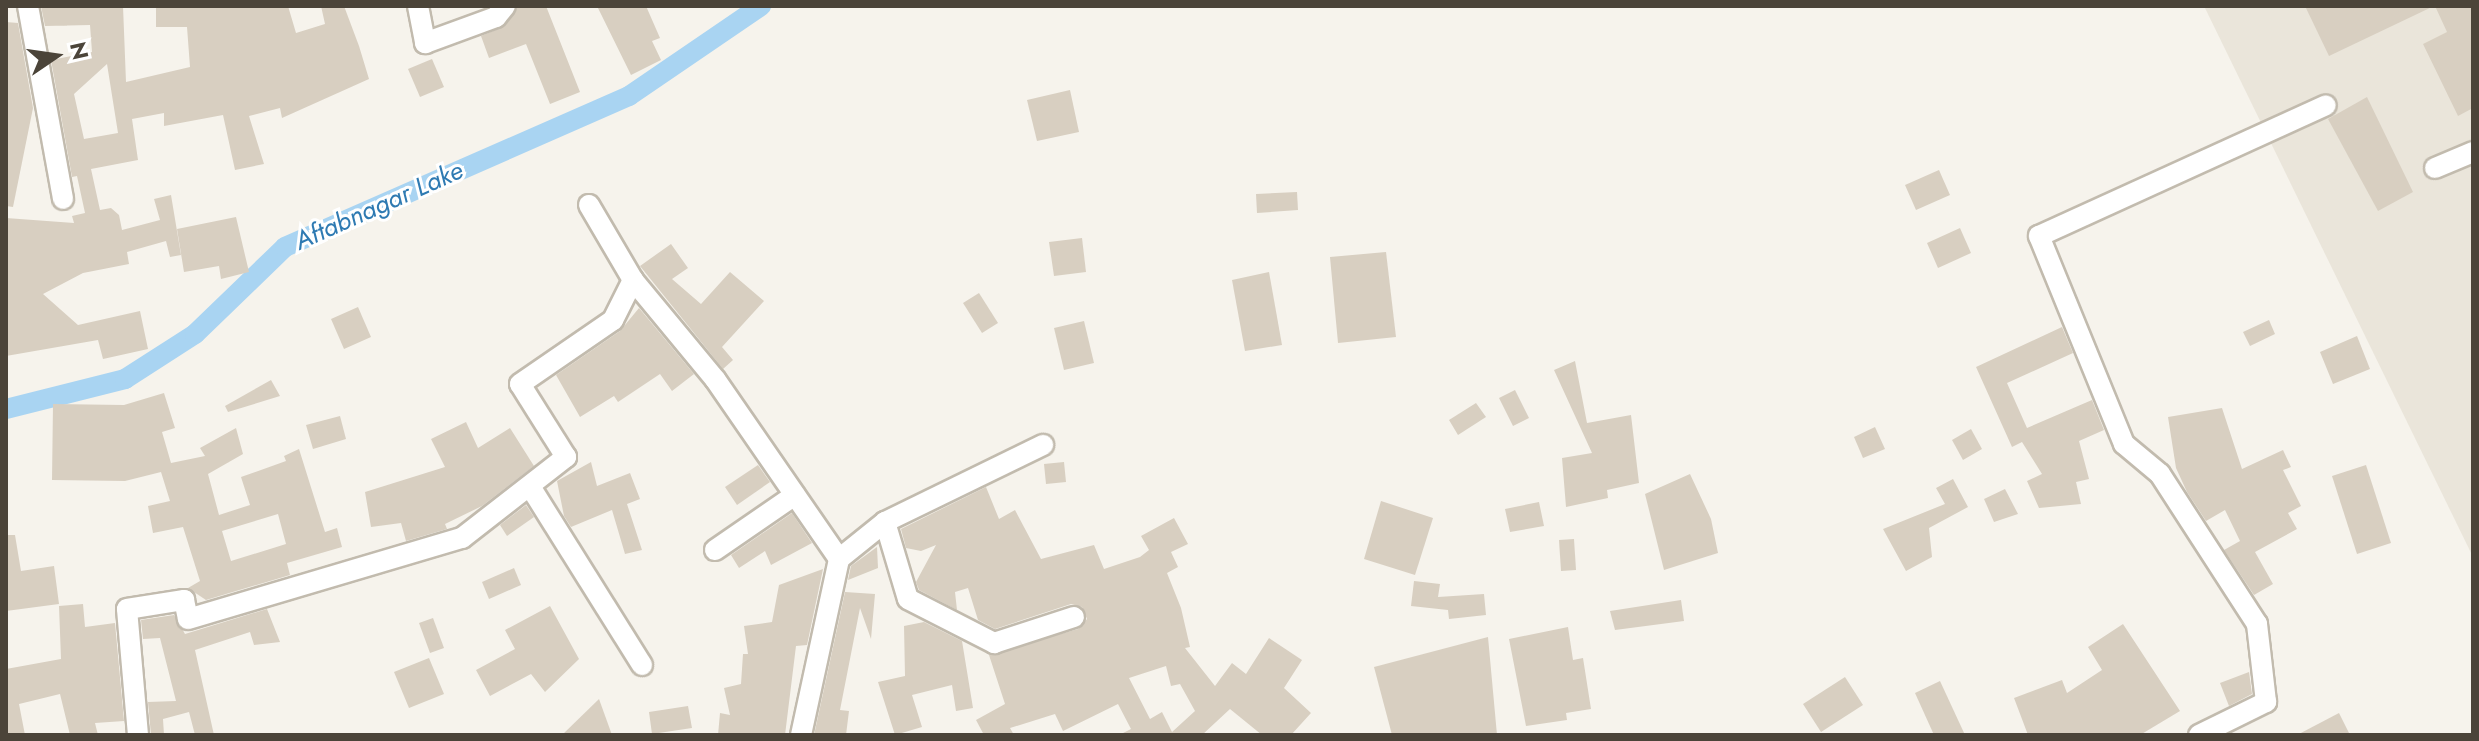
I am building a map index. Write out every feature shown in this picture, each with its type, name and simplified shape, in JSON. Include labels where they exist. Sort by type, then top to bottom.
[{"type":"street","points":[[28,6],[63,199]]},
{"type":"street","points":[[418,6],[425,43],[496,17],[505,6]]},
{"type":"street","points":[[2199,735],[2266,702],[2257,624],[2160,474],[2124,444],[2039,236],[2326,105]]},
{"type":"street","points":[[2435,168],[2473,152]]},
{"type":"street","points":[[589,205],[633,280],[715,379],[839,559]]},
{"type":"street","points":[[138,735],[127,609],[184,600],[188,619],[462,538],[531,488],[566,457],[520,384],[613,320],[633,280]]},
{"type":"street","points":[[801,735],[839,559],[885,522],[1043,445]]},
{"type":"street","points":[[531,488],[642,665]]},
{"type":"street","points":[[715,550],[795,495]]},
{"type":"street","points":[[885,522],[908,599],[982,637],[994,643],[1074,617]]},
{"type":"shaded area","points":[[2204,6],[2473,6],[2473,557]]},
{"type":"building","points":[[41,6],[123,6],[126,82],[190,67],[187,27],[156,27],[156,6],[288,6],[296,33],[325,24],[321,6],[344,6],[359,46],[369,79],[282,118],[280,108],[249,116],[264,164],[235,170],[223,115],[164,126],[164,113],[132,119],[138,160],[91,169],[100,210],[111,208],[119,215],[122,230],[160,220],[154,199],[171,195],[181,255],[170,257],[166,241],[127,252],[129,264],[83,273],[43,294],[78,325],[140,311],[148,349],[103,359],[98,340],[6,356],[6,218],[74,223],[72,216],[85,213],[77,176],[72,177],[51,60],[92,52],[90,25],[45,26]],"holes":[[[107,64],[118,133],[84,139],[74,94]]]},
{"type":"building","points":[[518,6],[546,6],[580,92],[550,104],[526,44],[489,58],[481,36],[505,26]]},
{"type":"building","points":[[597,6],[646,6],[660,38],[652,41],[661,60],[631,75]]},
{"type":"building","points":[[2305,6],[2434,6],[2329,56]]},
{"type":"building","points":[[2435,6],[2473,6],[2473,108],[2458,116],[2423,44],[2447,32]]},
{"type":"building","points":[[6,22],[18,23],[33,108],[13,207],[6,206]]},
{"type":"building","points":[[432,59],[444,87],[420,97],[408,69]]},
{"type":"building","points":[[1070,90],[1079,132],[1037,141],[1027,100]]},
{"type":"building","points":[[2367,97],[2413,192],[2378,211],[2328,119]]},
{"type":"building","points":[[1939,170],[1950,195],[1916,210],[1905,185]]},
{"type":"building","points":[[1297,192],[1298,210],[1257,213],[1256,194]]},
{"type":"building","points":[[236,217],[249,272],[221,279],[219,266],[184,272],[177,229]]},
{"type":"building","points":[[1960,228],[1971,253],[1938,268],[1927,243]]},
{"type":"building","points":[[1082,238],[1086,272],[1054,276],[1049,242]]},
{"type":"building","points":[[671,244],[688,268],[672,279],[701,304],[730,272],[764,301],[722,347],[733,360],[723,369],[640,266]]},
{"type":"building","points":[[1386,252],[1396,337],[1338,343],[1330,257]]},
{"type":"building","points":[[1269,272],[1282,345],[1245,351],[1232,280]]},
{"type":"building","points":[[979,293],[998,323],[982,333],[963,303]]},
{"type":"building","points":[[358,307],[371,337],[344,349],[331,319]]},
{"type":"building","points":[[639,308],[694,374],[672,391],[660,374],[618,402],[614,396],[580,417],[556,375],[620,331]]},
{"type":"building","points":[[2269,320],[2275,334],[2250,346],[2243,332]]},
{"type":"building","points":[[1084,321],[1094,363],[1064,370],[1054,328]]},
{"type":"building","points":[[2062,327],[2073,353],[2007,383],[2027,428],[2092,400],[2104,430],[2079,441],[2089,479],[2076,482],[2081,504],[2039,508],[2027,481],[2042,474],[2022,442],[2012,447],[1976,367]]},
{"type":"building","points":[[2357,336],[2370,369],[2333,384],[2320,352]]},
{"type":"building","points":[[1575,361],[1587,423],[1631,415],[1639,483],[1607,490],[1608,498],[1566,507],[1562,458],[1592,453],[1554,370]]},
{"type":"building","points":[[271,380],[280,396],[228,412],[225,406]]},
{"type":"building","points":[[1515,390],[1529,418],[1513,426],[1499,398]]},
{"type":"building","points":[[164,393],[175,428],[162,432],[171,463],[205,456],[200,448],[236,428],[243,454],[208,474],[219,515],[250,505],[241,477],[286,461],[284,456],[299,449],[325,532],[337,528],[342,547],[287,563],[290,575],[206,600],[188,588],[200,581],[183,527],[153,533],[148,506],[170,501],[161,472],[125,481],[52,480],[53,404],[124,405]],"holes":[[[278,514],[286,544],[231,561],[222,531]]]},
{"type":"building","points":[[1476,403],[1486,417],[1458,435],[1449,420]]},
{"type":"building","points":[[2222,408],[2242,469],[2283,450],[2291,467],[2283,470],[2301,506],[2288,513],[2297,529],[2255,552],[2273,584],[2254,595],[2224,550],[2240,541],[2225,510],[2206,521],[2176,468],[2168,417]]},
{"type":"building","points":[[340,416],[346,439],[313,449],[306,425]]},
{"type":"building","points":[[466,422],[478,448],[510,428],[534,466],[482,506],[445,524],[447,529],[406,541],[401,523],[371,527],[365,492],[445,467],[431,439]]},
{"type":"building","points":[[1875,427],[1885,449],[1863,458],[1854,437]]},
{"type":"building","points":[[1971,429],[1982,449],[1963,460],[1952,440]]},
{"type":"building","points":[[591,462],[597,486],[630,473],[640,499],[627,504],[642,550],[625,554],[612,510],[571,527],[564,516],[557,481]]},
{"type":"building","points":[[1064,462],[1066,482],[1046,484],[1044,464]]},
{"type":"building","points":[[758,465],[770,482],[737,505],[725,487]]},
{"type":"building","points":[[2366,465],[2391,543],[2357,554],[2332,476]]},
{"type":"building","points":[[1690,474],[1711,519],[1718,553],[1664,570],[1645,494]]},
{"type":"building","points":[[1953,479],[1968,507],[1929,528],[1932,557],[1906,571],[1883,529],[1945,504],[1936,488]]},
{"type":"building","points":[[986,487],[999,519],[1015,510],[1041,559],[1094,545],[1104,569],[1140,557],[1149,550],[1141,536],[1174,518],[1188,544],[1171,552],[1178,567],[1167,573],[1181,608],[1190,647],[1185,648],[1215,686],[1232,663],[1246,674],[1269,638],[1302,660],[1284,688],[1311,713],[1291,735],[1262,735],[1230,709],[1202,735],[1119,735],[1131,729],[1118,704],[1063,731],[1055,714],[1010,728],[1014,735],[984,735],[976,720],[1005,704],[989,655],[1078,629],[1087,619],[1082,607],[1071,604],[995,629],[978,620],[968,588],[955,592],[957,610],[919,590],[916,582],[936,545],[921,551],[906,548],[901,529]],"holes":[[[1166,666],[1171,686],[1180,684],[1195,711],[1172,732],[1162,712],[1150,719],[1129,678]]]},
{"type":"building","points":[[2005,489],[2018,514],[1994,522],[1984,499]]},
{"type":"building","points":[[1381,501],[1433,518],[1415,575],[1364,559]]},
{"type":"building","points":[[1539,502],[1544,526],[1510,532],[1505,509]]},
{"type":"building","points":[[526,505],[534,517],[507,536],[500,525]]},
{"type":"building","points":[[792,513],[812,543],[771,565],[765,551],[739,568],[731,555]]},
{"type":"building","points":[[6,535],[15,535],[21,571],[54,566],[59,604],[6,611]]},
{"type":"building","points":[[1574,539],[1576,570],[1561,571],[1559,540]]},
{"type":"building","points":[[877,547],[878,568],[848,580],[851,566]]},
{"type":"building","points":[[514,568],[521,585],[489,599],[482,582]]},
{"type":"building","points":[[823,569],[807,645],[796,646],[785,735],[718,735],[720,713],[730,715],[724,688],[741,684],[743,654],[748,654],[744,626],[772,622],[779,585]]},
{"type":"building","points":[[1414,581],[1440,584],[1438,597],[1484,594],[1486,615],[1449,619],[1448,610],[1411,606]]},
{"type":"building","points":[[845,592],[875,594],[871,639],[860,608],[840,710],[849,711],[846,735],[814,735]]},
{"type":"building","points":[[1681,600],[1684,621],[1615,630],[1610,611]]},
{"type":"building","points":[[83,604],[85,627],[115,623],[124,721],[95,723],[98,735],[70,735],[60,694],[19,704],[25,735],[6,735],[6,669],[61,659],[59,606]]},
{"type":"building","points":[[550,606],[579,659],[545,692],[531,674],[490,696],[476,670],[515,649],[505,630]]},
{"type":"building","points":[[267,609],[280,642],[254,645],[250,632],[195,650],[214,735],[195,735],[189,712],[163,719],[164,735],[151,735],[148,702],[176,701],[160,638],[143,639],[141,620],[174,615],[185,634]]},
{"type":"building","points":[[433,618],[444,648],[430,653],[419,623]]},
{"type":"building","points":[[924,622],[962,641],[973,708],[956,711],[952,685],[912,695],[922,727],[895,735],[878,682],[905,676],[904,626]]},
{"type":"building","points":[[2123,624],[2180,711],[2140,735],[2028,735],[2014,698],[2062,680],[2067,693],[2102,670],[2088,647]]},
{"type":"building","points":[[1568,627],[1573,660],[1583,658],[1591,709],[1566,713],[1567,720],[1526,726],[1509,639]]},
{"type":"building","points":[[1488,637],[1497,735],[1392,735],[1374,667]]},
{"type":"building","points":[[429,658],[444,694],[409,708],[394,672]]},
{"type":"building","points":[[2249,672],[2252,694],[2229,706],[2220,683]]},
{"type":"building","points":[[1845,677],[1863,705],[1821,732],[1803,704]]},
{"type":"building","points":[[1940,681],[1965,735],[1934,735],[1915,693]]},
{"type":"building","points":[[599,699],[612,735],[562,735]]},
{"type":"building","points":[[688,706],[692,728],[652,734],[649,712]]},
{"type":"building","points":[[2339,713],[2350,735],[2297,735]]},
{"type":"waterway","name":"Aftabnagar Lake","points":[[6,409],[125,379],[195,334],[285,247],[629,96],[761,6]]}]
